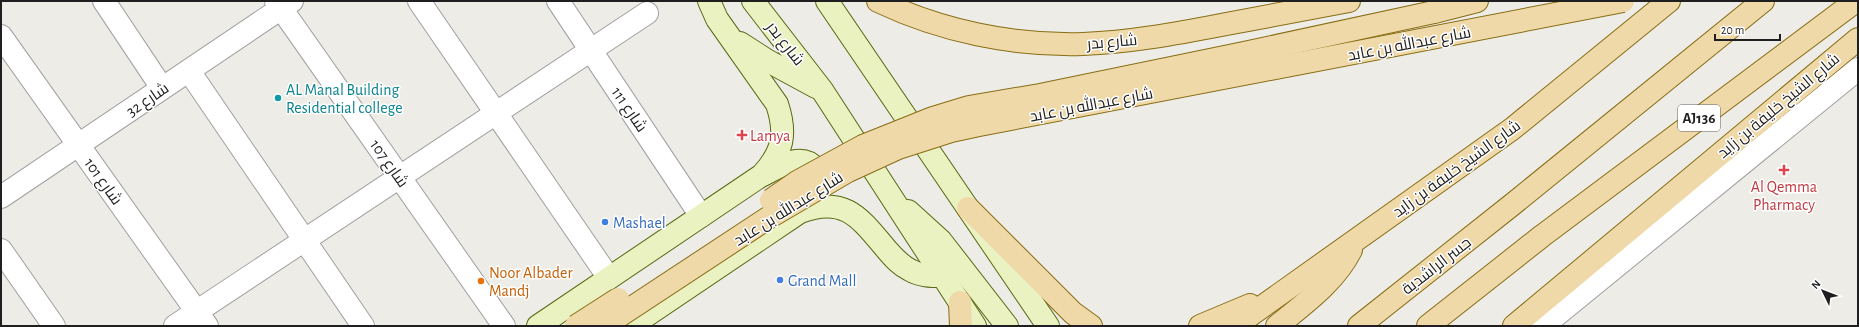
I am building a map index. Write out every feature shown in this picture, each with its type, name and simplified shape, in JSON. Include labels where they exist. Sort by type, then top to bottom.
[{"type":"main road","name":"شارع بدر","points":[[753,1],[822,90],[858,144],[892,200],[976,326]]},
{"type":"main road","points":[[827,1],[1048,326]]},
{"type":"main road","name":"شارع بدر","points":[[878,1],[930,22],[967,32],[1005,39],[1043,43],[1082,44],[1120,42],[1158,37],[1349,1]]},
{"type":"main road","name":"شارع عبدالله بن عابد","points":[[576,326],[797,182],[863,146],[912,126],[969,107],[1040,95],[1244,53],[1478,1]]},
{"type":"main road","name":"شارع عبدالله بن عابد","points":[[604,326],[768,218],[824,184],[873,158],[925,138],[979,125],[1623,1]]},
{"type":"main road","name":"شارع الشيخ خليفة بن زايد","points":[[1235,326],[1512,128],[1669,1]]},
{"type":"main road","name":"جسر الراشدية","points":[[1359,326],[1513,204],[1763,1]]},
{"type":"main road","name":"شارع الشيخ خليفة بن زايد","points":[[1428,326],[1542,236],[1856,1]]},
{"type":"main road","points":[[709,3],[777,104],[782,118],[783,134],[780,149],[772,163],[762,175]]},
{"type":"main road","points":[[726,30],[752,52],[822,90]]},
{"type":"main road","name":"شارع الشيخ خليفة بن زايد","points":[[1514,326],[1858,39]]},
{"type":"main road","points":[[538,326],[762,175],[794,161],[804,161],[813,165],[819,172],[821,182],[819,191],[800,212]]},
{"type":"main road","points":[[892,200],[910,212],[941,241],[1007,326]]},
{"type":"main road","name":"شارع عبدالله بن عابد","points":[[631,326],[800,212],[814,207],[827,205],[841,208],[854,214],[864,223],[897,261],[910,270],[925,276],[943,276]]},
{"type":"main road","points":[[968,208],[1073,313],[1091,326]]},
{"type":"main road","points":[[1277,326],[1327,283],[1348,256],[1356,240]]},
{"type":"main road","points":[[1200,326],[1293,286]]},
{"type":"main road","points":[[960,302],[961,326]]},
{"type":"street","points":[[104,1],[162,88]]},
{"type":"street","points":[[419,1],[609,278]]},
{"type":"street","name":"شارع 111","points":[[558,1],[701,216]]},
{"type":"street","name":"شارع 32","points":[[1,197],[189,71],[283,4]]},
{"type":"street","name":"شارع 107","points":[[283,4],[400,177],[504,326]]},
{"type":"street","points":[[175,326],[202,319],[305,240],[647,13]]},
{"type":"street","name":"شارع 101","points":[[1,36],[202,319]]},
{"type":"street","points":[[1543,326],[1858,68]]},
{"type":"street","points":[[189,71],[363,326]]},
{"type":"street","points":[[1,250],[54,326]]},
{"type":"place","name":"AL Manal Building Residential college","points":[[278,98]]},
{"type":"place","name":"Lamya","points":[[742,135]]},
{"type":"place","name":"Al Qemma Pharmacy","points":[[1784,170]]},
{"type":"place","name":"Mashael","points":[[605,222]]},
{"type":"place","name":"Grand Mall","points":[[780,280]]},
{"type":"place","name":"Noor Albader Mandj","points":[[481,281]]}]
